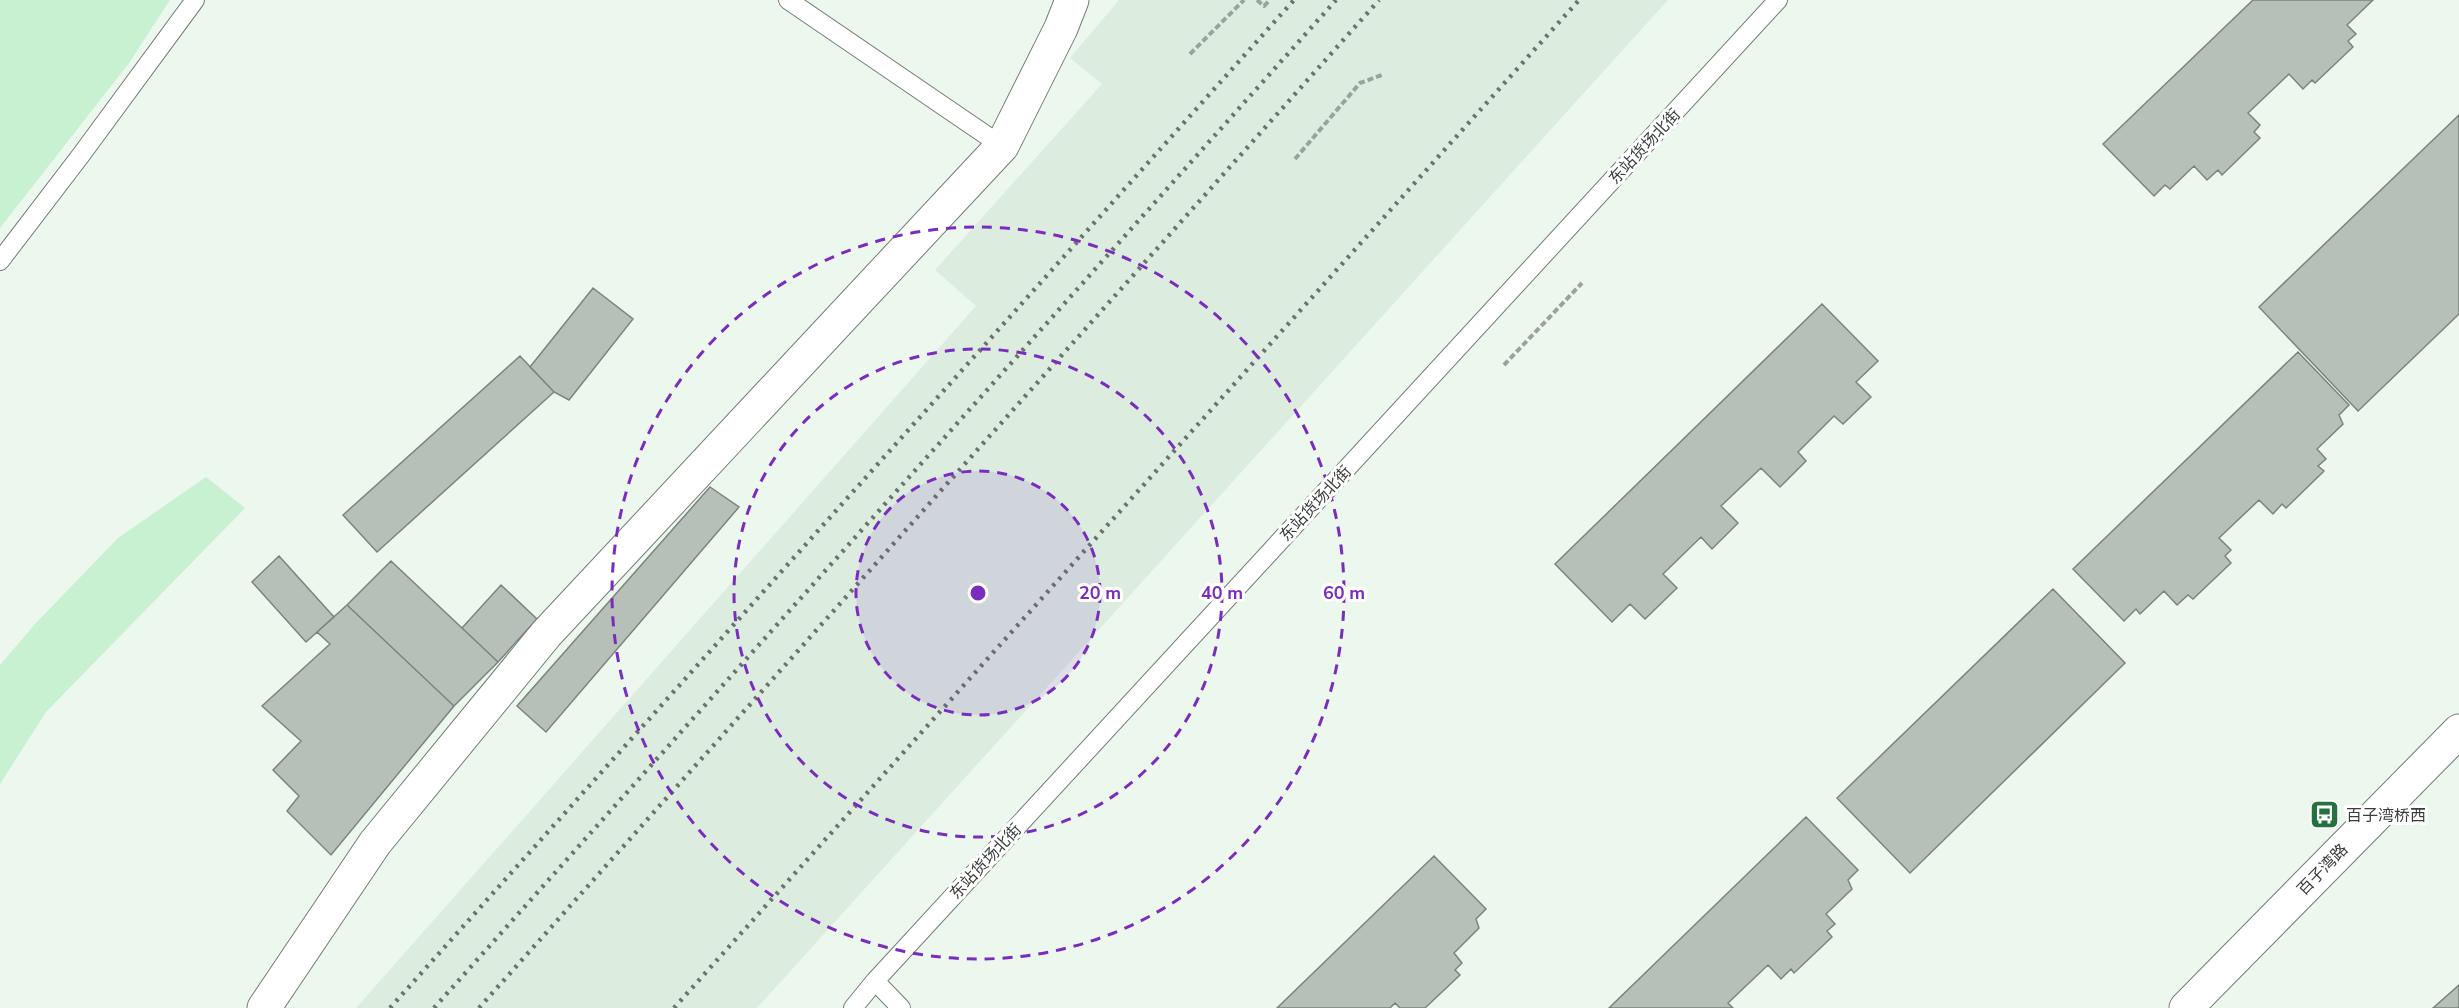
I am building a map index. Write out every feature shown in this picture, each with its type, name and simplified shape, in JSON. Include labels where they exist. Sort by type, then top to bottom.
[{"type":"street","points":[[264,1008],[375,843],[547,633],[1002,146],[1061,28],[1072,0]]},
{"type":"street","name":"百子湾路","points":[[2186,1008],[2459,731]]},
{"type":"lane","points":[[0,261],[195,0]]},
{"type":"lane","points":[[788,0],[1002,146]]},
{"type":"lane","name":"东站货场北街","points":[[853,1008],[874,981],[1778,0]]},
{"type":"lane","points":[[874,981],[901,1008]]},
{"type":"path","points":[[1190,54],[1244,0]]},
{"type":"path","points":[[1257,0],[1264,6],[1270,0]]},
{"type":"path","points":[[1295,159],[1360,83],[1382,75]]},
{"type":"path","points":[[1504,365],[1582,283]]},
{"type":"shaded area","points":[[1119,0],[1668,0],[757,1008],[356,1008],[976,306],[935,270],[1102,84],[1070,58]]},
{"type":"green space","points":[[0,0],[170,0],[129,63],[0,228]]},
{"type":"green space","points":[[206,477],[245,508],[46,712],[0,784],[0,665],[36,623],[118,538]]},
{"type":"building","points":[[2253,0],[2373,0],[2347,25],[2356,34],[2348,41],[2353,47],[2315,83],[2312,80],[2303,89],[2289,74],[2248,113],[2260,125],[2254,132],[2260,138],[2222,175],[2218,170],[2207,180],[2194,166],[2170,189],[2165,185],[2154,196],[2103,144]]},
{"type":"building","points":[[2459,115],[2459,314],[2358,411],[2259,307]]},
{"type":"building","points":[[593,288],[633,319],[569,400],[554,392],[530,367]]},
{"type":"building","points":[[1822,304],[1878,361],[1856,382],[1871,397],[1843,424],[1834,416],[1798,452],[1806,461],[1780,487],[1761,468],[1721,506],[1738,523],[1712,549],[1701,537],[1663,574],[1677,588],[1645,619],[1630,604],[1612,622],[1555,564]]},
{"type":"building","points":[[2298,352],[2349,405],[2339,415],[2343,424],[2317,449],[2326,459],[2318,466],[2324,471],[2286,508],[2282,504],[2273,514],[2259,500],[2219,538],[2231,550],[2225,556],[2231,563],[2193,599],[2188,595],[2177,605],[2164,591],[2140,614],[2136,609],[2124,621],[2073,569]]},
{"type":"building","points":[[520,356],[554,392],[377,552],[343,515]]},
{"type":"building","points":[[710,487],[739,507],[546,732],[517,706]]},
{"type":"building","points":[[279,556],[334,617],[306,642],[252,582]]},
{"type":"building","points":[[391,561],[498,662],[454,706],[347,605]]},
{"type":"building","points":[[501,585],[537,619],[498,662],[462,628]]},
{"type":"building","points":[[2053,589],[2125,663],[1910,873],[1837,798]]},
{"type":"building","points":[[347,605],[454,706],[331,855],[287,811],[299,796],[273,770],[301,741],[262,706],[330,644],[317,632]]},
{"type":"building","points":[[1806,817],[1858,870],[1848,880],[1852,889],[1826,914],[1835,924],[1827,931],[1832,937],[1794,973],[1791,969],[1781,979],[1768,965],[1728,1003],[1733,1008],[1609,1008]]},
{"type":"building","points":[[1434,856],[1486,909],[1476,919],[1479,928],[1454,953],[1462,963],[1455,970],[1460,975],[1425,1008],[1400,1008],[1395,1003],[1390,1008],[1277,1008]]},
{"type":"building","points":[[2459,985],[2459,1008],[2433,1008]]},
{"type":"railway","points":[[390,1008],[1294,0]]},
{"type":"railway","points":[[434,1008],[1336,0]]},
{"type":"railway","points":[[479,1008],[1379,0]]},
{"type":"railway","points":[[674,1008],[1579,0]]},
{"type":"place","name":"百子湾桥西","points":[[2325,815]]}]
